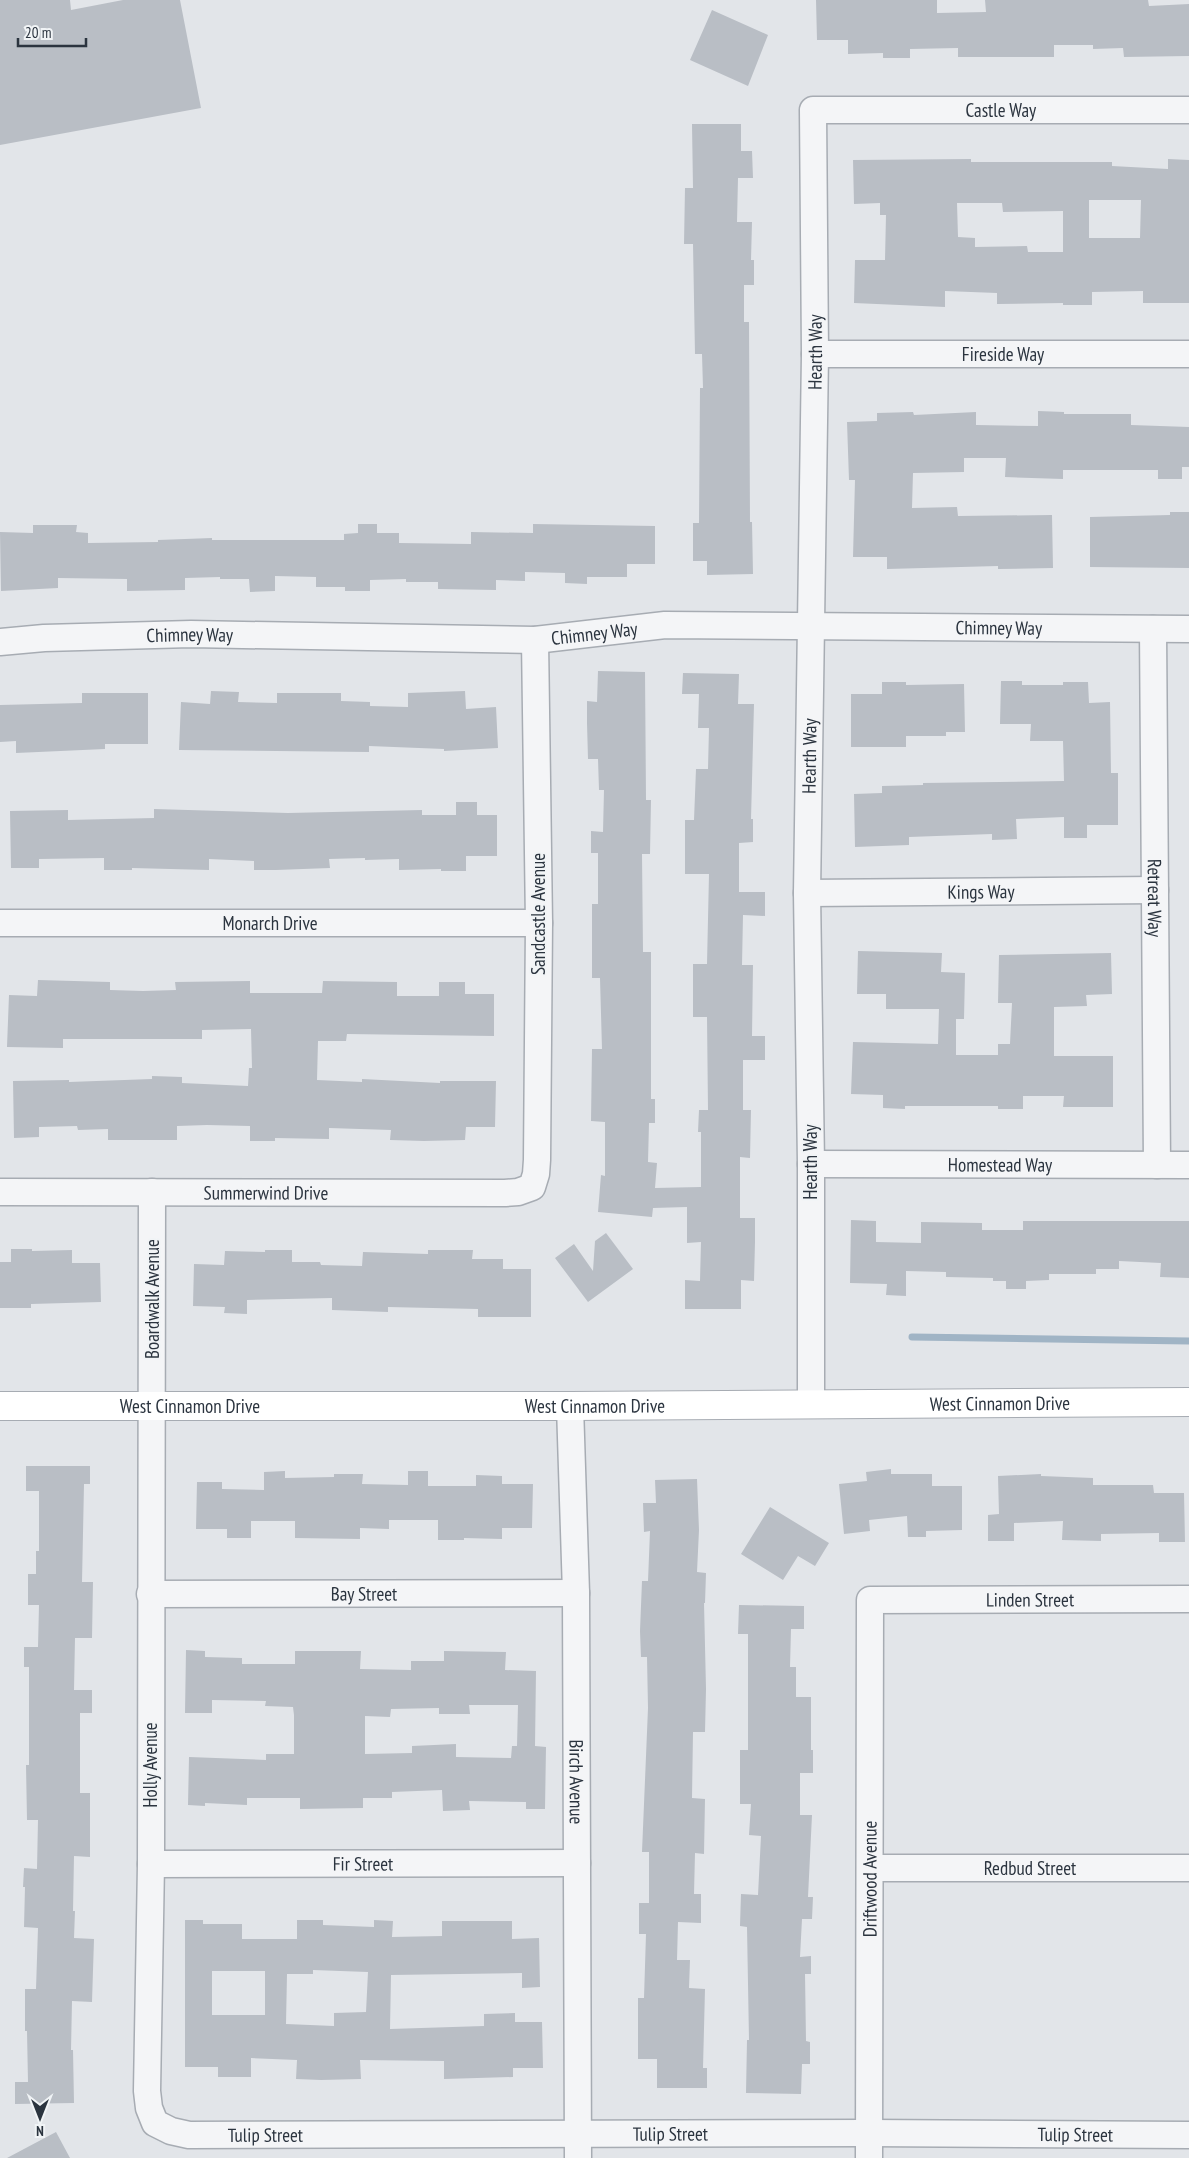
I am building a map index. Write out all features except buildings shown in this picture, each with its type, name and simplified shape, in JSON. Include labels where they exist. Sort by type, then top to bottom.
[{"type":"main road","name":"West Cinnamon Drive","points":[[0,1406],[570,1406],[1189,1402]]},
{"type":"street","name":"Castle Way","points":[[813,110],[1189,110]]},
{"type":"street","name":"Hearth Way","points":[[810,1404],[811,1164],[807,893],[815,354],[813,110]]},
{"type":"street","name":"Fireside Way","points":[[815,354],[1189,354]]},
{"type":"street","name":"Chimney Way","points":[[0,642],[44,638],[191,634],[535,640],[665,625],[1189,629]]},
{"type":"street","name":"Retreat Way","points":[[1153,629],[1157,1165]]},
{"type":"street","name":"Sandcastle Avenue","points":[[532,1187],[536,1174],[537,1160],[539,923],[535,640]]},
{"type":"street","name":"Kings Way","points":[[807,893],[1155,890]]},
{"type":"street","name":"Monarch Drive","points":[[0,923],[539,923]]},
{"type":"street","name":"Homestead Way","points":[[811,1164],[1189,1166]]},
{"type":"street","name":"Summerwind Drive","points":[[0,1192],[505,1193],[518,1192],[532,1187]]},
{"type":"street","name":"Boardwalk Avenue","points":[[152,1192],[152,1406]]},
{"type":"street","name":"Holly Avenue","points":[[152,1406],[150,1594],[151,1864],[147,2091],[149,2108],[155,2124]]},
{"type":"street","name":"Birch Avenue","points":[[570,1406],[576,1593],[578,2145]]},
{"type":"street","name":"Bay Street","points":[[150,1594],[576,1593]]},
{"type":"street","name":"Linden Street","points":[[870,1600],[1189,1599]]},
{"type":"street","name":"Driftwood Avenue","points":[[869,2158],[870,1600]]},
{"type":"street","name":"Fir Street","points":[[151,1864],[577,1863]]},
{"type":"street","name":"Redbud Street","points":[[870,1868],[1189,1868]]},
{"type":"street","name":"Tulip Street","points":[[155,2124],[171,2131],[189,2135],[578,2145],[868,2132],[1189,2135]]},
{"type":"waterway","points":[[912,1337],[1189,1341]]}]
